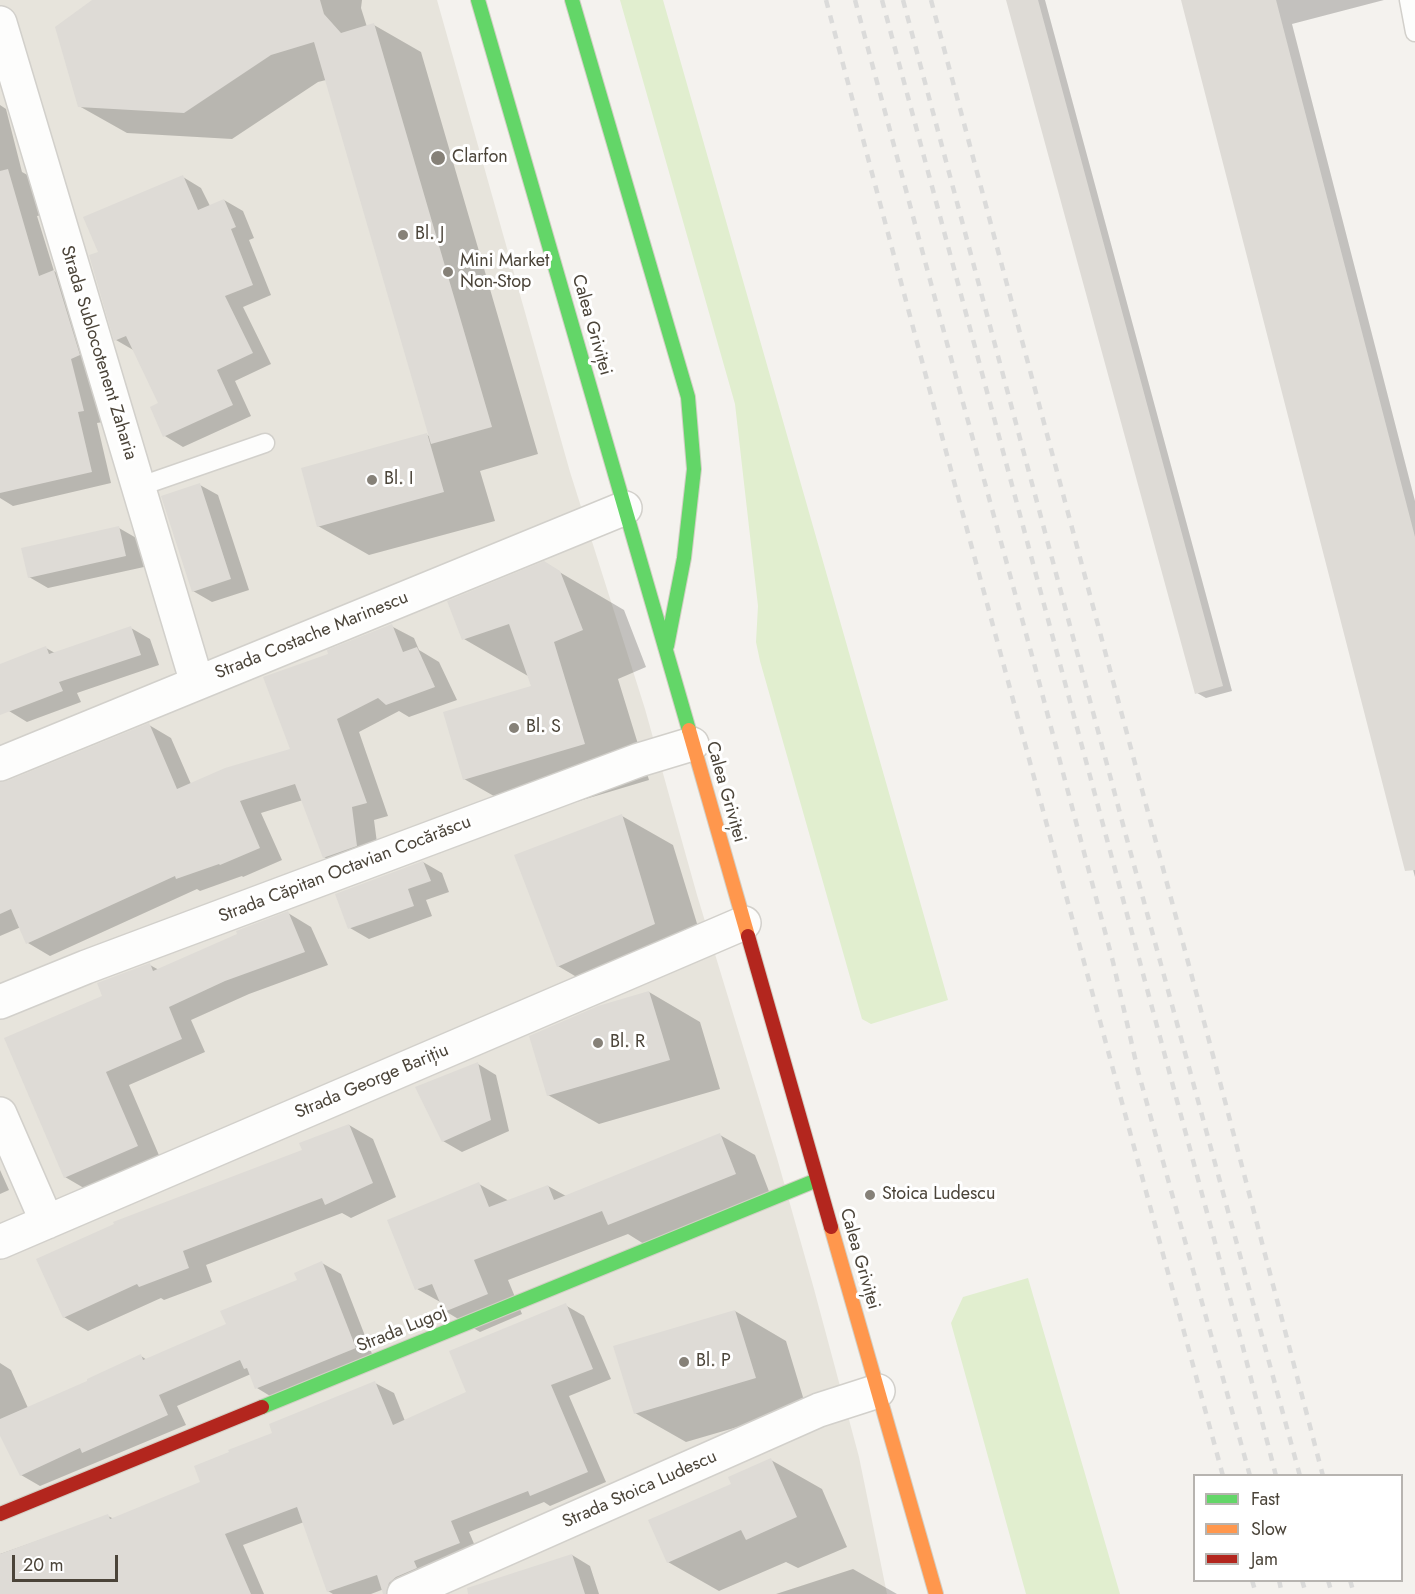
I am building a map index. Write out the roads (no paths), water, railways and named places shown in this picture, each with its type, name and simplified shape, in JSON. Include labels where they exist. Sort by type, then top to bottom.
[{"type":"main road","name":"Calea Griviței","points":[[478,0],[936,1594]]},
{"type":"main road","points":[[572,0],[688,397],[694,469],[684,558],[666,651]]},
{"type":"main road","name":"Strada Lugoj","points":[[0,1514],[817,1180]]},
{"type":"street","name":"Strada Sublocotenent Zaharia","points":[[0,23],[197,683]]},
{"type":"street","name":"Strada Costache Marinescu","points":[[0,764],[625,508]]},
{"type":"street","name":"Strada Căpitan Octavian Cocărăscu","points":[[0,1002],[86,967],[628,764],[692,744]]},
{"type":"street","name":"Strada George Barițiu","points":[[0,1242],[744,923]]},
{"type":"street","points":[[0,1114],[47,1222]]},
{"type":"street","name":"Strada Stoica Ludescu","points":[[404,1594],[819,1410],[878,1391]]},
{"type":"lane","points":[[1409,0],[1415,32]]},
{"type":"lane","points":[[138,487],[265,443]]},
{"type":"railway","points":[[826,0],[1222,1474]]},
{"type":"railway","points":[[855,0],[1034,663],[1113,962],[1138,1071],[1249,1474]]},
{"type":"railway","points":[[882,0],[1275,1474]]},
{"type":"railway","points":[[903,0],[1299,1474]]},
{"type":"railway","points":[[931,0],[1322,1474]]},
{"type":"railway","points":[[1253,1582],[1256,1594]]},
{"type":"railway","points":[[1279,1582],[1282,1594]]},
{"type":"railway","points":[[1303,1582],[1306,1594]]},
{"type":"railway","points":[[1329,1582],[1332,1594]]},
{"type":"railway","points":[[1351,1582],[1354,1594]]},
{"type":"place","name":"Clarfon","points":[[438,158]]},
{"type":"place","name":"Bl. J","points":[[403,235]]},
{"type":"place","name":"Mini Market Non-Stop","points":[[448,272]]},
{"type":"place","name":"Bl. I","points":[[372,480]]},
{"type":"place","name":"Bl. S","points":[[514,728]]},
{"type":"place","name":"Bl. R","points":[[598,1043]]},
{"type":"place","name":"Stoica Ludescu","points":[[870,1195]]},
{"type":"place","name":"Bl. P","points":[[684,1362]]}]
